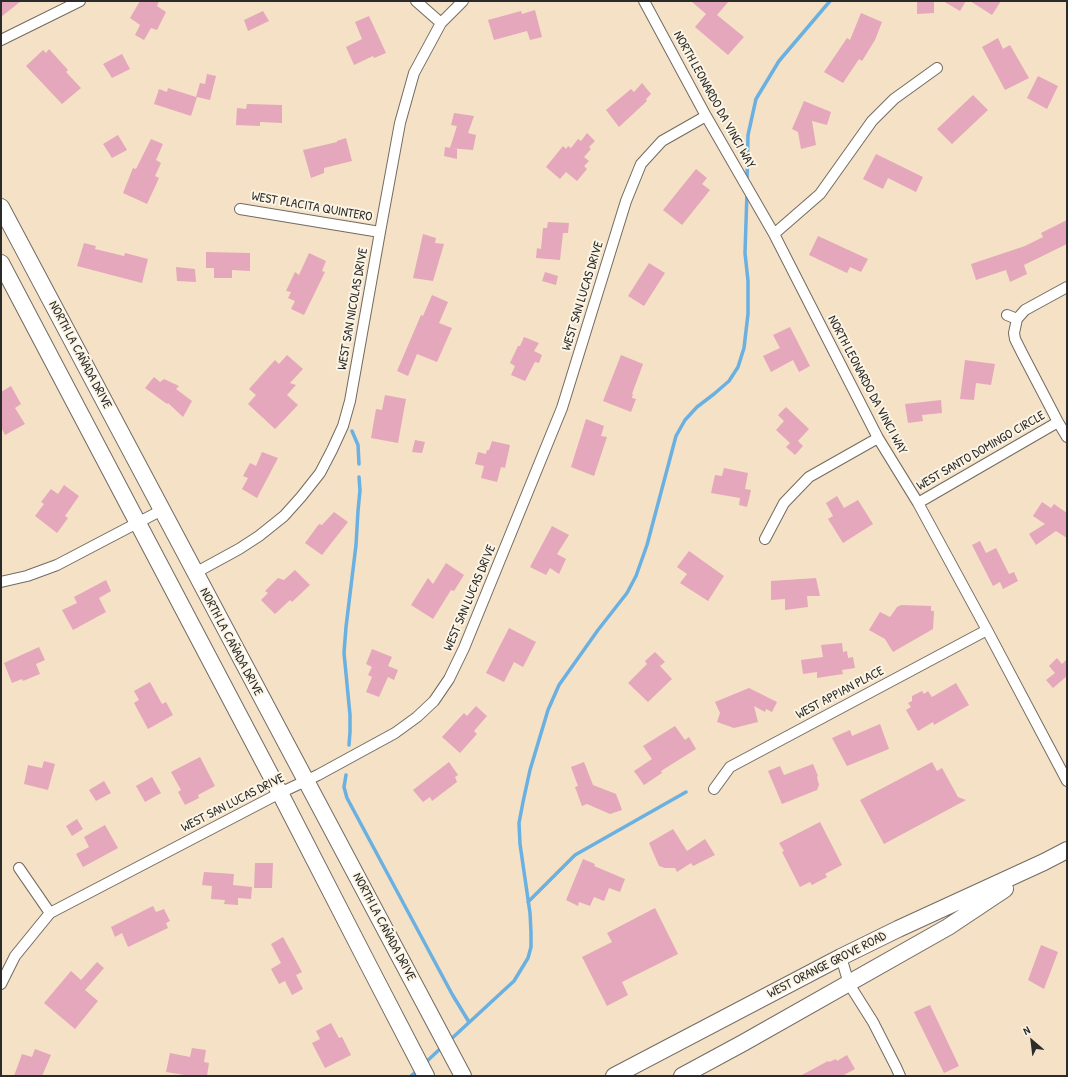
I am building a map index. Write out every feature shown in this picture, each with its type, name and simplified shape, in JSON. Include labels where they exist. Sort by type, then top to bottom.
[{"type":"main road","name":"NORTH LA CAÑADA DRIVE","points":[[1,207],[463,1076]]},
{"type":"main road","name":"NORTH LA CAÑADA DRIVE","points":[[1,263],[139,523],[426,1076]]},
{"type":"main road","name":"WEST ORANGE GROVE ROAD","points":[[614,1076],[841,957],[1067,850]]},
{"type":"main road","name":"WEST ORANGE GROVE ROAD","points":[[682,1076],[849,984],[948,927],[1044,862]]},
{"type":"street","points":[[1,40],[80,1]]},
{"type":"street","points":[[416,1],[441,23]]},
{"type":"street","name":"WEST SAN NICOLAS DRIVE","points":[[195,573],[259,536],[284,516],[320,473],[332,450],[343,426],[350,401],[400,123],[414,73],[441,23],[463,1]]},
{"type":"street","name":"NORTH LEONARDO DA VINCI WAY","points":[[644,1],[706,116],[774,234],[878,438],[918,503],[1067,781]]},
{"type":"street","points":[[774,234],[820,194],[872,121],[894,99],[937,68]]},
{"type":"street","name":"WEST SAN LUCAS DRIVE","points":[[1,984],[15,956],[50,913],[305,781],[395,732],[417,717],[434,701],[449,679],[464,648],[562,408],[626,201],[641,164],[662,141],[706,116]]},
{"type":"street","name":"WEST PLACITA QUINTERO","points":[[240,208],[380,232]]},
{"type":"street","points":[[1067,287],[1029,306],[1017,319],[1014,328],[1015,339],[1067,437]]},
{"type":"street","points":[[1007,315],[1017,319]]},
{"type":"street","name":"WEST SANTO DOMINGO CIRCLE","points":[[918,503],[1058,422]]},
{"type":"street","points":[[765,538],[784,503],[809,477],[878,438]]},
{"type":"street","points":[[1,582],[27,576],[57,566],[162,510]]},
{"type":"street","name":"WEST APPIAN PLACE","points":[[714,789],[730,767],[987,630]]},
{"type":"street","points":[[19,868],[50,913]]},
{"type":"street","points":[[841,957],[849,984],[873,1022],[900,1076]]},
{"type":"building","points":[[1,1],[21,1],[1,17]]},
{"type":"building","points":[[140,1],[159,1],[157,6],[166,12],[157,30],[151,28],[144,40],[135,35],[140,25],[130,18]]},
{"type":"building","points":[[691,1],[729,1],[717,15],[744,37],[728,55],[695,27],[706,14]]},
{"type":"building","points":[[917,1],[934,1],[934,13],[917,14]]},
{"type":"building","points":[[943,1],[966,1],[960,11]]},
{"type":"building","points":[[970,1],[1001,1],[992,15]]},
{"type":"building","points":[[535,10],[542,37],[530,40],[527,31],[494,40],[488,20],[521,11],[522,14]]},
{"type":"building","points":[[263,11],[269,21],[248,31],[244,20]]},
{"type":"building","points":[[861,13],[882,22],[875,40],[862,61],[859,59],[843,83],[824,72],[847,38],[850,40]]},
{"type":"building","points":[[369,16],[386,53],[374,58],[373,56],[354,65],[346,47],[362,39],[355,22]]},
{"type":"building","points":[[998,38],[1003,49],[1010,45],[1029,78],[1005,90],[982,47]]},
{"type":"building","points":[[49,49],[68,70],[66,72],[81,88],[62,104],[26,66],[43,50],[46,53]]},
{"type":"building","points":[[122,54],[130,69],[112,78],[103,64]]},
{"type":"building","points":[[207,74],[216,76],[210,100],[197,97],[191,116],[154,104],[159,89],[167,92],[168,88],[196,97],[200,83],[205,84]]},
{"type":"building","points":[[1038,76],[1058,86],[1047,109],[1027,98]]},
{"type":"building","points":[[642,83],[651,94],[646,99],[647,101],[619,127],[606,110],[631,89],[634,92]]},
{"type":"building","points":[[973,95],[988,110],[952,144],[937,129]]},
{"type":"building","points":[[804,101],[831,112],[827,125],[812,121],[816,145],[801,149],[798,132],[792,129]]},
{"type":"building","points":[[247,104],[282,105],[282,123],[260,122],[260,126],[236,125],[237,108],[246,109]]},
{"type":"building","points":[[454,113],[474,116],[468,133],[476,135],[473,150],[450,148],[457,126],[451,125]]},
{"type":"building","points":[[587,133],[595,141],[589,147],[591,149],[584,157],[589,161],[584,166],[587,169],[577,181],[566,172],[560,179],[546,167],[563,146],[566,149],[568,146],[571,148],[578,139],[581,141]]},
{"type":"building","points":[[118,135],[127,150],[112,158],[103,144]]},
{"type":"building","points":[[346,138],[352,161],[324,168],[324,173],[311,178],[303,150],[337,142]]},
{"type":"building","points":[[151,139],[163,144],[156,160],[161,163],[155,176],[159,178],[147,204],[123,193],[133,168],[136,169]]},
{"type":"building","points":[[445,147],[457,149],[457,159],[444,156]]},
{"type":"building","points":[[876,154],[923,177],[916,192],[888,178],[883,189],[863,179]]},
{"type":"building","points":[[696,169],[707,178],[702,184],[710,190],[682,225],[663,210]]},
{"type":"building","points":[[1067,220],[1067,244],[1024,265],[1027,274],[1010,282],[1006,270],[976,280],[971,264],[1025,246],[1043,237],[1041,233]]},
{"type":"building","points":[[548,222],[569,223],[568,233],[563,233],[560,260],[536,258],[537,248],[541,249],[543,228],[547,228]]},
{"type":"building","points":[[423,234],[436,238],[435,243],[444,244],[433,281],[413,278]]},
{"type":"building","points":[[818,236],[868,259],[861,272],[850,267],[847,273],[809,255]]},
{"type":"building","points":[[84,243],[96,246],[95,249],[124,256],[125,253],[148,259],[142,283],[77,266]]},
{"type":"building","points":[[206,252],[250,253],[250,271],[232,270],[232,278],[214,278],[214,268],[206,268]]},
{"type":"building","points":[[309,253],[326,261],[322,271],[325,272],[304,315],[291,309],[295,301],[288,298],[291,292],[286,291],[295,272],[299,275]]},
{"type":"building","points":[[649,263],[665,273],[644,306],[628,296]]},
{"type":"building","points":[[176,267],[195,269],[196,282],[177,281]]},
{"type":"building","points":[[545,272],[558,276],[556,285],[542,281]]},
{"type":"building","points":[[432,295],[448,302],[439,323],[452,328],[437,362],[417,354],[408,376],[397,371],[421,315],[423,316]]},
{"type":"building","points":[[790,327],[810,366],[799,372],[793,360],[771,372],[763,356],[780,348],[773,335]]},
{"type":"building","points":[[524,337],[539,343],[534,351],[542,355],[539,363],[535,362],[525,381],[511,375],[515,366],[510,363]]},
{"type":"building","points":[[287,355],[303,369],[290,383],[296,385],[287,395],[298,405],[275,429],[248,404],[256,395],[249,389],[275,360],[279,364]]},
{"type":"building","points":[[621,355],[643,364],[632,394],[632,398],[636,399],[631,412],[603,401]]},
{"type":"building","points":[[965,360],[995,364],[991,385],[976,383],[974,400],[960,399]]},
{"type":"building","points":[[154,377],[160,382],[164,379],[179,386],[176,389],[192,401],[183,417],[168,403],[167,404],[145,388]]},
{"type":"building","points":[[11,386],[21,404],[15,408],[25,424],[5,435],[1,427],[1,392]]},
{"type":"building","points":[[385,395],[406,399],[398,443],[371,438],[376,409],[382,410]]},
{"type":"building","points":[[941,400],[942,413],[922,415],[923,421],[908,423],[905,404]]},
{"type":"building","points":[[786,407],[809,429],[798,441],[803,446],[795,455],[786,447],[790,443],[776,430],[784,421],[778,415]]},
{"type":"building","points":[[586,419],[604,426],[601,436],[607,437],[594,476],[571,467]]},
{"type":"building","points":[[415,440],[425,442],[422,453],[412,452]]},
{"type":"building","points":[[492,441],[510,445],[505,468],[501,467],[497,482],[481,478],[484,466],[475,464],[478,452],[486,454]]},
{"type":"building","points":[[262,452],[278,458],[257,498],[242,489],[248,478],[243,476],[250,463],[256,466]]},
{"type":"building","points":[[724,468],[748,473],[745,489],[751,490],[747,507],[739,505],[740,498],[711,493],[715,475],[722,476]]},
{"type":"building","points":[[64,485],[79,496],[65,516],[68,518],[57,533],[35,516],[44,504],[41,502],[51,489],[58,494]]},
{"type":"building","points":[[837,496],[844,508],[858,500],[873,524],[843,543],[828,519],[833,516],[826,503]]},
{"type":"building","points":[[1042,502],[1051,508],[1054,504],[1067,513],[1067,538],[1056,531],[1036,545],[1029,534],[1045,524],[1033,516]]},
{"type":"building","points":[[334,512],[348,522],[322,555],[305,543],[319,524],[322,525]]},
{"type":"building","points":[[552,526],[569,535],[557,554],[566,559],[559,574],[550,568],[546,575],[530,567]]},
{"type":"building","points":[[980,541],[986,553],[996,548],[1009,574],[1014,572],[1018,581],[1003,589],[1000,582],[993,586],[972,545]]},
{"type":"building","points":[[689,551],[724,576],[708,601],[680,583],[687,574],[677,567]]},
{"type":"building","points":[[446,563],[464,575],[454,591],[451,590],[433,619],[411,605],[428,578],[433,584]]},
{"type":"building","points":[[295,570],[310,585],[292,602],[290,600],[275,614],[261,600],[268,593],[265,591],[278,578],[284,580]]},
{"type":"building","points":[[816,578],[820,596],[807,596],[808,607],[785,610],[785,599],[771,600],[771,581]]},
{"type":"building","points":[[106,580],[111,591],[99,598],[106,612],[73,630],[62,610],[77,603],[74,597]]},
{"type":"building","points":[[901,605],[931,606],[931,611],[934,611],[933,629],[893,652],[885,639],[869,630],[880,612],[890,617],[897,607]]},
{"type":"building","points":[[509,628],[536,642],[523,667],[514,662],[504,682],[486,673]]},
{"type":"building","points":[[842,643],[843,652],[847,651],[848,658],[853,657],[855,668],[842,670],[843,674],[817,678],[817,672],[803,674],[801,660],[823,657],[821,645]]},
{"type":"building","points":[[39,647],[45,660],[36,664],[40,674],[23,681],[22,679],[12,683],[4,663]]},
{"type":"building","points":[[372,649],[392,657],[388,666],[398,670],[394,680],[388,677],[379,697],[366,692],[372,677],[368,675],[372,667],[366,664]]},
{"type":"building","points":[[655,652],[665,662],[660,666],[672,679],[648,702],[628,683],[647,664],[645,661]]},
{"type":"building","points":[[1057,658],[1062,664],[1067,659],[1067,676],[1053,688],[1046,680],[1055,673],[1049,666]]},
{"type":"building","points":[[150,682],[162,704],[166,702],[173,715],[148,729],[134,703],[139,700],[134,691]]},
{"type":"building","points":[[956,683],[969,705],[934,725],[933,722],[918,731],[906,710],[911,707],[908,703],[912,701],[912,696],[922,691],[924,694],[928,691],[932,697]]},
{"type":"building","points":[[749,688],[777,702],[772,712],[766,709],[765,712],[754,706],[758,722],[734,728],[717,722],[720,713],[715,702]]},
{"type":"building","points":[[476,706],[487,716],[474,731],[477,734],[460,753],[442,737],[464,713],[467,716]]},
{"type":"building","points":[[880,724],[889,749],[847,766],[832,738],[850,730],[852,736]]},
{"type":"building","points":[[675,726],[685,740],[689,737],[696,749],[661,771],[662,773],[644,785],[634,771],[652,759],[643,746]]},
{"type":"building","points":[[200,757],[215,786],[198,795],[199,798],[185,805],[178,792],[181,790],[171,772]]},
{"type":"building","points":[[44,761],[55,764],[48,790],[24,784],[28,765],[42,768]]},
{"type":"building","points":[[449,762],[458,775],[455,777],[457,782],[432,801],[430,797],[423,802],[413,790]]},
{"type":"building","points":[[584,762],[593,785],[616,794],[622,810],[610,814],[587,804],[582,806],[575,787],[578,786],[571,767]]},
{"type":"building","points":[[932,762],[937,771],[942,768],[958,797],[966,800],[884,844],[860,800]]},
{"type":"building","points":[[813,764],[818,776],[819,785],[817,790],[782,804],[768,771],[780,766],[784,775]]},
{"type":"building","points":[[152,777],[161,793],[145,802],[136,786]]},
{"type":"building","points":[[104,781],[111,793],[96,801],[89,790]]},
{"type":"building","points":[[77,819],[83,829],[72,836],[66,826]]},
{"type":"building","points":[[820,822],[842,865],[825,874],[827,877],[812,885],[810,882],[800,887],[779,843]]},
{"type":"building","points":[[105,825],[118,848],[83,867],[76,854],[89,847],[84,837]]},
{"type":"building","points":[[673,829],[687,851],[705,839],[715,855],[693,866],[691,863],[677,872],[675,868],[665,868],[659,866],[649,843]]},
{"type":"building","points":[[583,859],[595,864],[594,866],[625,879],[620,892],[609,888],[604,901],[594,897],[590,906],[579,902],[578,906],[566,900]]},
{"type":"building","points":[[255,863],[273,863],[272,888],[254,888]]},
{"type":"building","points":[[204,872],[234,874],[233,885],[252,887],[251,899],[238,898],[238,905],[224,904],[225,900],[211,899],[212,886],[202,885]]},
{"type":"building","points":[[153,906],[156,912],[164,909],[170,921],[166,923],[168,928],[128,947],[122,933],[115,937],[111,927]]},
{"type":"building","points":[[655,908],[678,954],[622,982],[628,995],[607,1006],[582,957],[612,942],[607,933]]},
{"type":"building","points":[[283,937],[302,972],[296,975],[303,989],[292,995],[285,981],[279,984],[271,969],[281,963],[271,944]]},
{"type":"building","points":[[1041,945],[1058,952],[1044,989],[1028,980]]},
{"type":"building","points":[[97,962],[104,968],[85,990],[98,1001],[75,1029],[44,1003],[71,971],[81,980]]},
{"type":"building","points":[[930,1005],[959,1066],[944,1073],[914,1012]]},
{"type":"building","points":[[331,1023],[339,1038],[342,1037],[351,1055],[325,1068],[312,1043],[320,1039],[316,1031]]},
{"type":"building","points":[[192,1048],[206,1050],[204,1062],[209,1063],[207,1076],[191,1076],[166,1072],[170,1053],[190,1057]]},
{"type":"building","points":[[35,1049],[51,1055],[42,1076],[14,1076],[22,1054],[32,1057]]},
{"type":"building","points":[[847,1055],[855,1069],[842,1076],[800,1076],[828,1061],[829,1062],[836,1059],[837,1061]]},
{"type":"waterway","points":[[747,182],[748,135],[756,99],[779,61],[830,1]]},
{"type":"waterway","points":[[449,1041],[514,981],[528,958],[531,947],[530,913],[520,844],[519,823],[530,770],[548,710],[559,685],[598,630],[627,593],[636,576],[647,545],[676,436],[685,420],[697,407],[729,381],[738,367],[744,348],[748,314],[748,281],[745,253],[747,192]]},
{"type":"waterway","points":[[352,431],[358,445],[359,464]]},
{"type":"waterway","points":[[349,745],[350,715],[344,653],[356,545],[360,490],[359,477]]},
{"type":"waterway","points":[[346,775],[344,787],[347,798],[452,994],[469,1022]]},
{"type":"waterway","points":[[528,902],[575,855],[686,792]]},
{"type":"waterway","points":[[424,1064],[443,1046]]},
{"type":"waterway","points":[[411,1076],[418,1070]]}]
